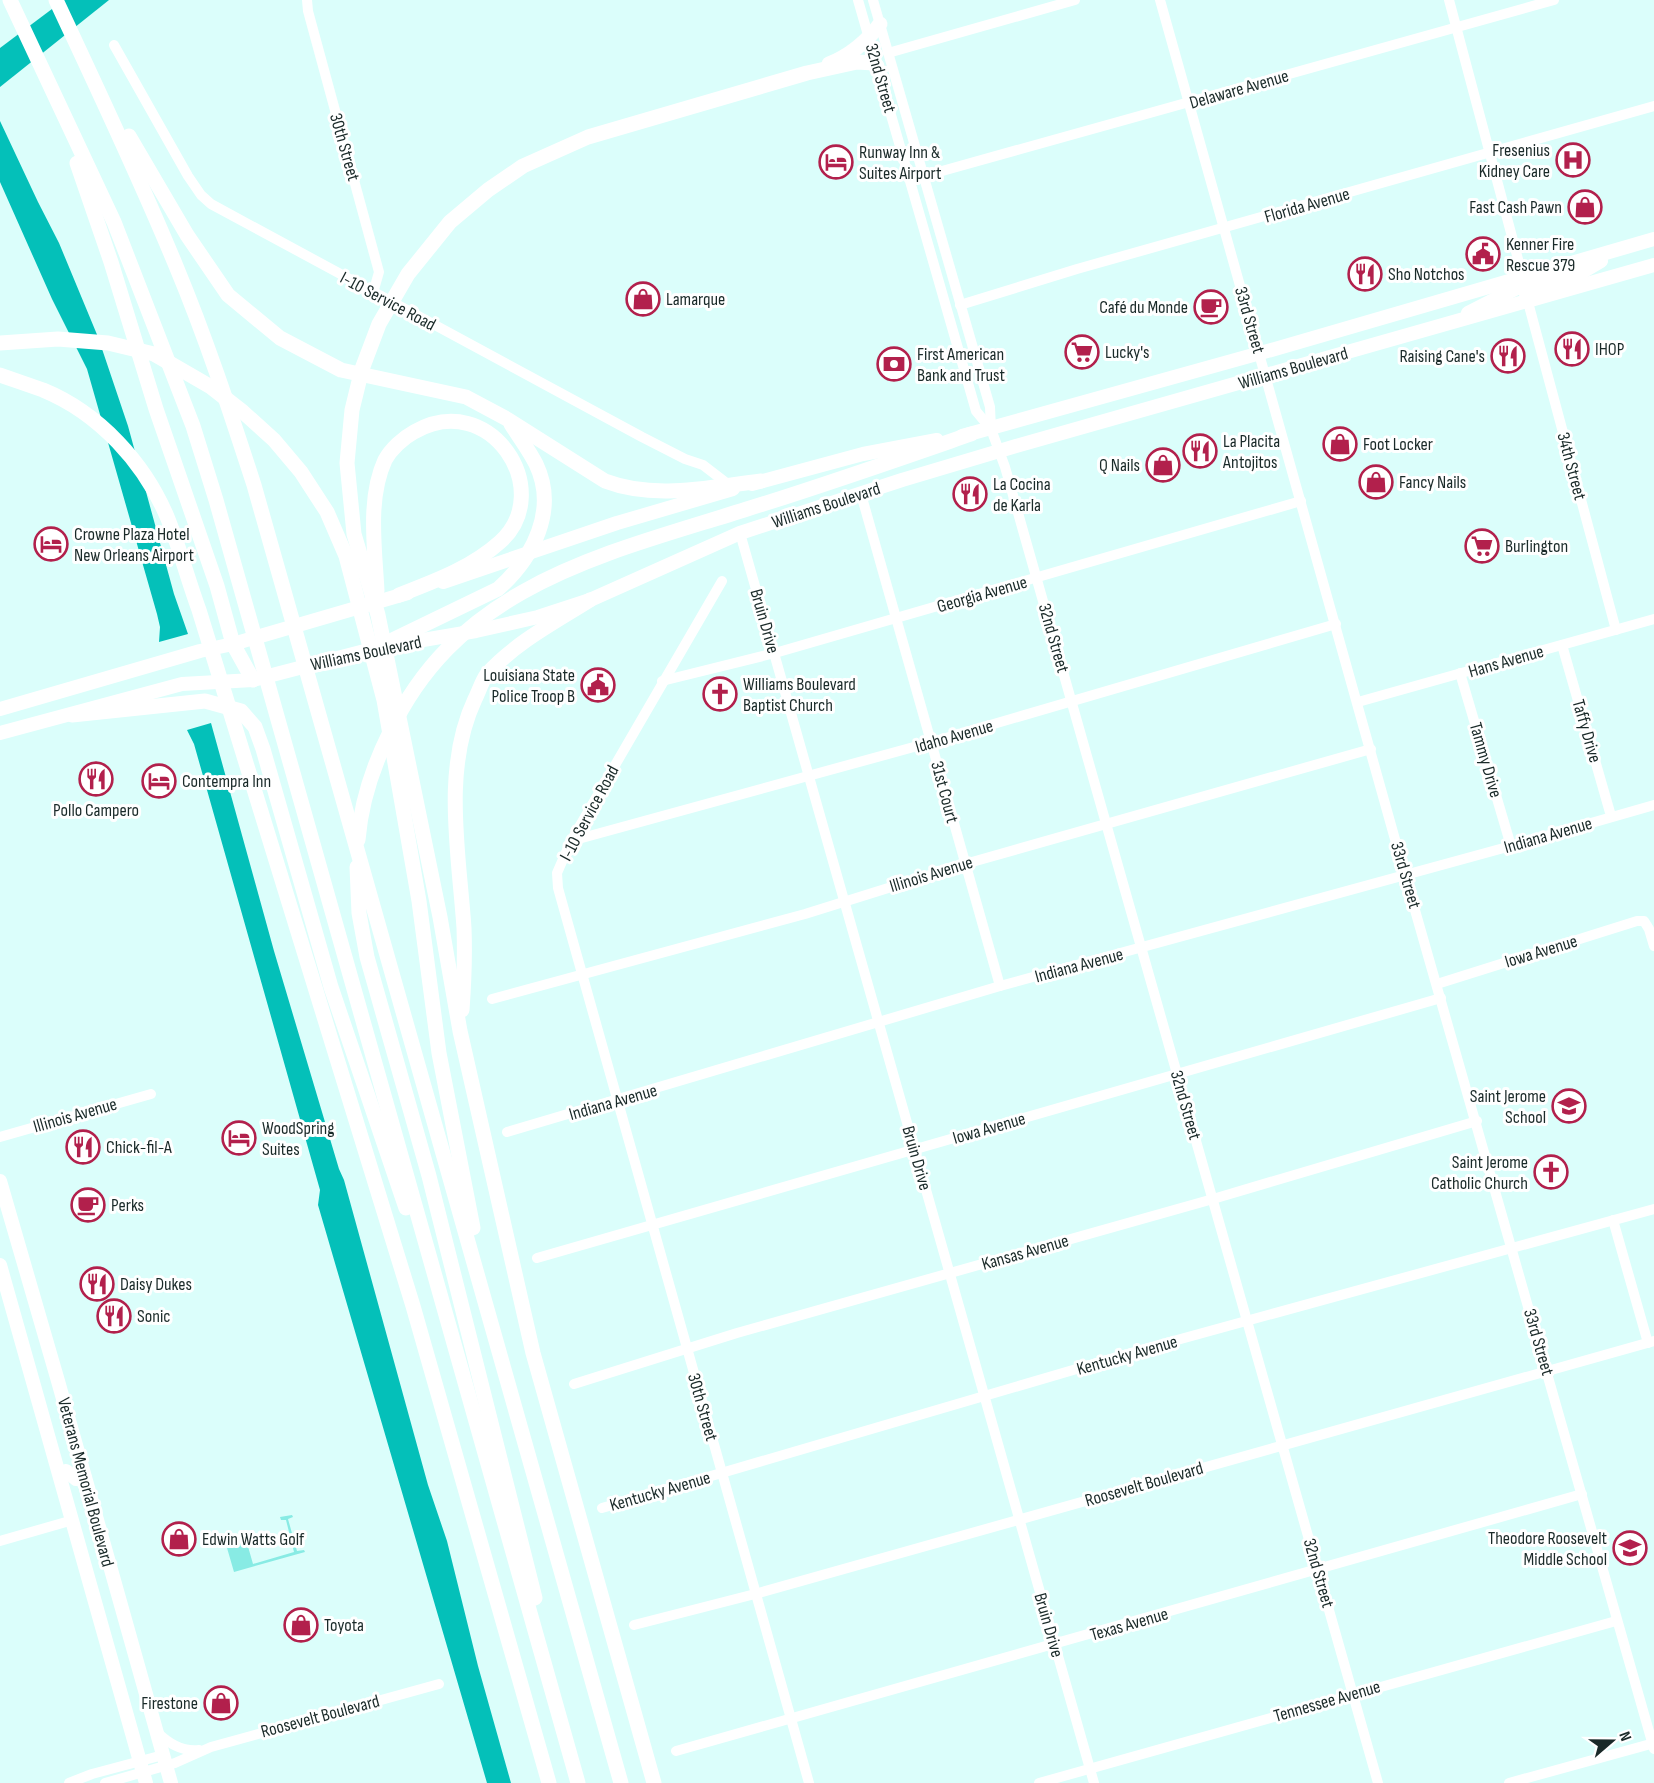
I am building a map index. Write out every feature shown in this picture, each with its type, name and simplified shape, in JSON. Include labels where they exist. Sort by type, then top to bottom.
[{"type":"highway","points":[[56,0],[176,266],[204,336],[254,485],[621,1783]]},
{"type":"highway","points":[[11,1],[114,222],[193,426],[216,500],[441,1301],[580,1783]]},
{"type":"highway","points":[[807,73],[838,61],[869,38],[880,24]]},
{"type":"highway","points":[[654,1783],[533,1353],[460,1030],[440,917],[378,615],[354,534],[347,463],[352,410],[362,369],[379,324],[408,273],[450,222],[488,190],[523,166],[588,137],[807,73],[856,62],[874,63],[877,66]]},
{"type":"highway","points":[[86,63],[187,235],[228,295],[280,338],[341,370],[466,397],[507,419],[605,481],[621,487],[659,492],[761,482]]},
{"type":"highway","points":[[51,87],[111,262],[156,409],[217,586],[233,644],[253,680]]},
{"type":"highway","points":[[0,343],[58,339],[108,343],[154,354],[211,387],[274,440],[301,472],[327,512],[346,556],[384,700],[419,901],[439,1053],[494,1331]]},
{"type":"highway","points":[[0,375],[45,391],[88,416],[120,444],[147,480],[162,508],[199,610],[413,1306],[549,1783]]},
{"type":"highway","points":[[376,648],[498,589],[512,577],[530,553],[545,517],[542,484],[536,465],[507,419]]},
{"type":"highway","points":[[378,615],[375,509],[378,481],[386,459],[396,446],[423,427],[441,421],[464,421],[480,428],[508,451],[518,472],[520,506],[516,520],[501,542],[459,571],[399,595]]},
{"type":"highway","points":[[580,1783],[429,1176],[367,957],[359,913],[356,871],[358,837],[364,802],[380,753],[398,714],[423,677],[449,647],[495,608],[541,580],[593,558],[816,488],[971,434]]},
{"type":"highway","points":[[200,651],[214,639],[219,628],[217,586]]},
{"type":"highway","points":[[460,1030],[464,987],[464,931],[457,845],[456,769],[468,714],[486,676],[504,658],[541,630],[590,600]]},
{"type":"highway","points":[[72,715],[205,701],[241,711],[255,728],[331,987],[394,1176],[441,1301]]},
{"type":"main road","name":"Williams Boulevard","points":[[0,709],[200,651],[233,644],[477,572],[617,523],[761,482],[864,454],[991,429],[1260,354],[1654,239]]},
{"type":"main road","points":[[1528,302],[1526,294],[1532,288],[1584,270],[1621,249]]},
{"type":"main road","name":"Williams Boulevard","points":[[0,734],[182,684],[253,680],[376,648],[525,620],[590,600],[740,533],[861,494],[999,451],[1654,265]]},
{"type":"main road","points":[[1445,325],[1517,288],[1523,278]]},
{"type":"main road","name":"Veterans Memorial Boulevard","points":[[0,1181],[171,1783]]},
{"type":"main road","name":"Veterans Memorial Boulevard","points":[[0,1269],[143,1772]]},
{"type":"main road","points":[[14,1316],[21,1313],[29,1315],[48,1375],[58,1381]]},
{"type":"main road","points":[[29,1366],[41,1384],[85,1538],[95,1546],[103,1545]]},
{"type":"main road","points":[[66,1472],[76,1479],[85,1478]]},
{"type":"main road","points":[[88,1576],[99,1575],[108,1583],[131,1668],[141,1677]]},
{"type":"main road","points":[[128,1719],[151,1714]]},
{"type":"street","name":"30th Street","points":[[307,0],[325,77],[379,272],[373,293]]},
{"type":"street","name":"32nd Street","points":[[858,0],[976,411],[991,429]]},
{"type":"street","name":"32nd Street","points":[[873,0],[990,407],[991,429],[1005,467],[1037,578],[1378,1783]]},
{"type":"street","points":[[888,53],[1075,0]]},
{"type":"street","name":"33rd Street","points":[[1160,0],[1405,875],[1548,1371],[1616,1621],[1654,1745]]},
{"type":"street","points":[[1449,0],[1523,278]]},
{"type":"street","name":"Delaware Avenue","points":[[910,180],[1554,0]]},
{"type":"street","name":"I-10 Service Road","points":[[114,45],[188,176],[201,195],[219,209],[642,437],[685,459],[703,465],[729,485]]},
{"type":"street","name":"Florida Avenue","points":[[960,305],[1077,269],[1654,106]]},
{"type":"street","points":[[939,283],[952,279]]},
{"type":"street","name":"34th Street","points":[[1528,302],[1616,630]]},
{"type":"street","name":"31st Court","points":[[861,494],[1000,986]]},
{"type":"street","name":"Georgia Avenue","points":[[662,681],[775,653],[1301,501]]},
{"type":"street","name":"Bruin Drive","points":[[740,533],[1094,1783]]},
{"type":"street","name":"I-10 Service Road","points":[[616,1101],[558,888],[557,873],[571,841],[722,581]]},
{"type":"street","name":"Hans Avenue","points":[[1358,702],[1654,619]]},
{"type":"street","name":"Idaho Avenue","points":[[571,841],[932,742],[1336,624]]},
{"type":"street","name":"Taffy Drive","points":[[1562,645],[1611,816]]},
{"type":"street","name":"Tammy Drive","points":[[1460,673],[1511,846]]},
{"type":"street","name":"Illinois Avenue","points":[[492,999],[845,902],[965,864],[1371,749]]},
{"type":"street","name":"Indiana Avenue","points":[[507,1132],[1000,986],[1654,805]]},
{"type":"street","name":"Iowa Avenue","points":[[1437,984],[1637,921],[1644,922],[1649,929],[1654,946]]},
{"type":"street","name":"Iowa Avenue","points":[[537,1258],[1441,998]]},
{"type":"street","name":"Illinois Avenue","points":[[0,1137],[151,1094]]},
{"type":"street","name":"30th Street","points":[[616,1101],[808,1783]]},
{"type":"street","name":"Kansas Avenue","points":[[574,1384],[737,1333],[1213,1199],[1477,1121]]},
{"type":"street","name":"Kentucky Avenue","points":[[602,1508],[1248,1321],[1654,1209]]},
{"type":"street","points":[[1613,1220],[1651,1342]]},
{"type":"street","name":"Roosevelt Boulevard","points":[[634,1625],[755,1594],[1651,1342]]},
{"type":"street","name":"Texas Avenue","points":[[676,1751],[1582,1494]]},
{"type":"street","points":[[0,1541],[73,1520]]},
{"type":"street","name":"Tennessee Avenue","points":[[1039,1783],[1616,1621]]},
{"type":"street","name":"Roosevelt Boulevard","points":[[105,1783],[143,1772],[164,1761],[439,1684]]},
{"type":"street","name":"Roosevelt Boulevard","points":[[156,1731],[174,1746],[192,1751],[202,1750]]},
{"type":"street","points":[[1509,1783],[1654,1745]]},
{"type":"street","name":"Roosevelt Boulevard","points":[[69,1783],[92,1774],[143,1772]]},
{"type":"shaded area","points":[[64,0],[109,0],[0,87],[0,48]]},
{"type":"shaded area","points":[[0,121],[59,243],[98,337],[128,426],[174,594],[188,634],[159,642],[160,627],[157,614],[87,369],[52,299],[0,182]]},
{"type":"shaded area","points":[[211,723],[274,951],[344,1180],[428,1485],[447,1541],[478,1666],[511,1783],[487,1783],[318,1205],[320,1190],[194,744],[187,730]]},
{"type":"shaded area","points":[[292,1515],[293,1517],[288,1519],[297,1551],[304,1550],[305,1552],[234,1572],[225,1541],[245,1536],[253,1564],[294,1552],[286,1520],[281,1520],[280,1517]]},
{"type":"place","name":"Fresenius Kidney Care","points":[[1573,160]]},
{"type":"place","name":"Runway Inn & Suites Airport","points":[[836,162]]},
{"type":"place","name":"Fast Cash Pawn","points":[[1585,207]]},
{"type":"place","name":"Kenner Fire Rescue 379","points":[[1483,254]]},
{"type":"place","name":"Sho Notchos","points":[[1365,274]]},
{"type":"place","name":"Lamarque","points":[[643,299]]},
{"type":"place","name":"Café du Monde","points":[[1211,307]]},
{"type":"place","name":"IHOP","points":[[1572,349]]},
{"type":"place","name":"Lucky's","points":[[1082,352]]},
{"type":"place","name":"Raising Cane's","points":[[1508,356]]},
{"type":"place","name":"First American Bank and Trust","points":[[894,364]]},
{"type":"place","name":"Foot Locker","points":[[1340,444]]},
{"type":"place","name":"La Placita Antojitos","points":[[1200,451]]},
{"type":"place","name":"Q Nails","points":[[1163,465]]},
{"type":"place","name":"Fancy Nails","points":[[1376,482]]},
{"type":"place","name":"La Cocina de Karla","points":[[970,494]]},
{"type":"place","name":"Crowne Plaza Hotel New Orleans Airport","points":[[51,544]]},
{"type":"place","name":"Burlington","points":[[1482,546]]},
{"type":"place","name":"Louisiana State Police Troop B","points":[[598,685]]},
{"type":"place","name":"Williams Boulevard Baptist Church","points":[[720,694]]},
{"type":"place","name":"Pollo Campero","points":[[96,779]]},
{"type":"place","name":"Contempra Inn","points":[[159,781]]},
{"type":"place","name":"Saint Jerome School","points":[[1569,1106]]},
{"type":"place","name":"WoodSpring Suites","points":[[239,1138]]},
{"type":"place","name":"Chick-fil-A","points":[[83,1147]]},
{"type":"place","name":"Saint Jerome Catholic Church","points":[[1551,1172]]},
{"type":"place","name":"Perks","points":[[88,1205]]},
{"type":"place","name":"Daisy Dukes","points":[[97,1284]]},
{"type":"place","name":"Sonic","points":[[114,1316]]},
{"type":"place","name":"Edwin Watts Golf","points":[[179,1539]]},
{"type":"place","name":"Theodore Roosevelt Middle School","points":[[1630,1548]]},
{"type":"place","name":"Toyota","points":[[301,1625]]},
{"type":"place","name":"Firestone","points":[[221,1703]]}]
